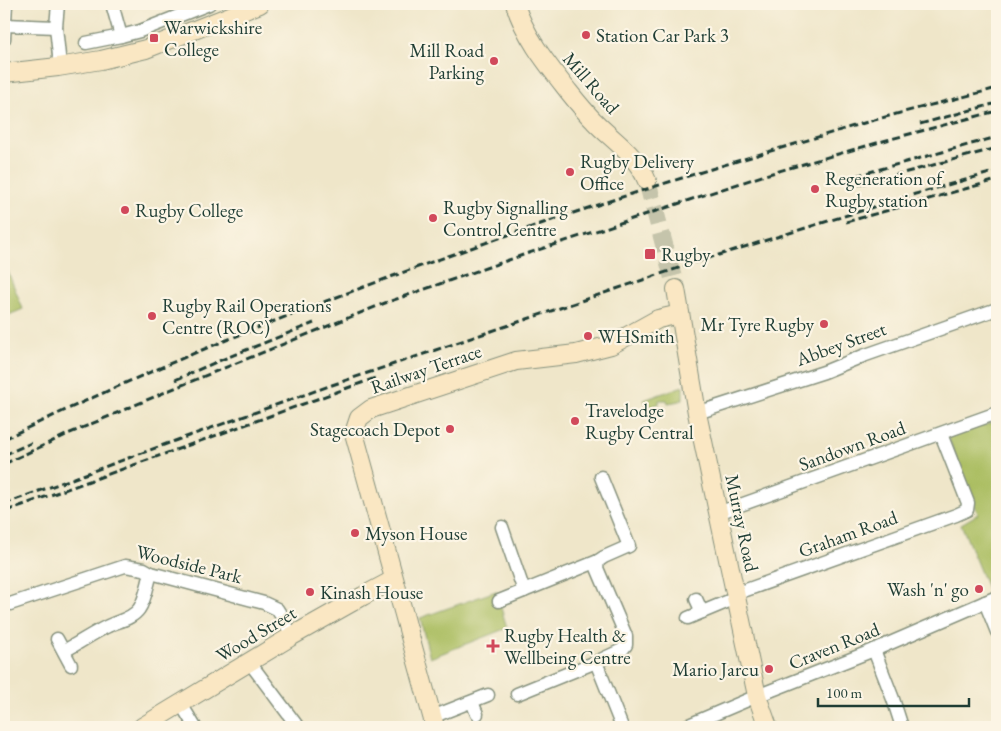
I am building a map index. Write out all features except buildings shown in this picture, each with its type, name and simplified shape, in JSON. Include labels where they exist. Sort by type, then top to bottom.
[{"type":"street","points":[[4,39],[6,4]]},
{"type":"street","points":[[58,4],[56,27],[59,56],[58,68]]},
{"type":"street","points":[[112,4],[121,36]]},
{"type":"street","points":[[86,43],[140,31],[208,4]]},
{"type":"street","points":[[4,73],[58,68],[146,49],[260,4]]},
{"type":"street","name":"Mill Road","points":[[515,4],[528,34],[547,64],[593,121],[631,155],[640,166],[647,181]]},
{"type":"street","points":[[5,25],[56,27]]},
{"type":"street","points":[[676,289],[682,324]]},
{"type":"street","name":"Abbey Street","points":[[697,413],[824,372],[863,356],[997,309]]},
{"type":"street","name":"Railway Terrace","points":[[434,722],[354,433],[359,418],[371,409],[516,361],[576,354],[613,344],[644,328],[661,328],[675,331],[682,324]]},
{"type":"street","name":"Murray Road","points":[[682,324],[697,413],[757,696],[768,727]]},
{"type":"street","name":"Sandown Road","points":[[718,513],[997,413]]},
{"type":"street","name":"Graham Road","points":[[736,596],[967,510],[968,503],[941,434]]},
{"type":"street","points":[[499,601],[598,561],[604,556],[629,546],[601,477]]},
{"type":"street","points":[[502,527],[524,591]]},
{"type":"street","points":[[516,694],[596,662],[622,650],[626,645],[626,636],[597,568],[598,561]]},
{"type":"street","name":"Woodside Park","points":[[4,606],[125,566],[144,569],[151,573],[264,603],[277,610],[292,636]]},
{"type":"street","points":[[64,651],[137,612],[143,601],[151,573]]},
{"type":"street","name":"Wood Street","points":[[142,727],[292,636],[394,580]]},
{"type":"street","points":[[688,618],[736,596]]},
{"type":"street","points":[[696,599],[702,612]]},
{"type":"street","points":[[991,599],[997,632]]},
{"type":"street","name":"Craven Road","points":[[684,727],[874,650],[991,599]]},
{"type":"street","points":[[57,639],[71,665]]},
{"type":"street","points":[[874,650],[902,727]]},
{"type":"street","points":[[250,662],[298,727]]},
{"type":"street","points":[[596,662],[622,727]]},
{"type":"street","points":[[434,722],[474,708],[488,695]]},
{"type":"street","points":[[181,704],[195,727]]},
{"type":"green space","points":[[4,262],[23,309],[4,317]]},
{"type":"green space","points":[[683,386],[683,399],[680,401],[668,403],[667,400],[659,400],[659,404],[648,407],[644,400]]},
{"type":"green space","points":[[997,421],[997,590],[989,593],[961,524],[978,514],[948,437]]},
{"type":"green space","points":[[496,591],[507,628],[430,658],[420,618]]},
{"type":"tunnel","points":[[647,181],[676,289]]},
{"type":"railway","points":[[4,439],[102,393],[202,350],[347,293],[492,240],[639,191],[876,119],[997,88]]},
{"type":"railway","points":[[920,124],[997,103]]},
{"type":"railway","points":[[4,464],[177,387],[385,303],[765,175],[997,111]]},
{"type":"railway","points":[[844,179],[997,137]]},
{"type":"railway","points":[[847,188],[997,148]]},
{"type":"railway","points":[[4,504],[332,385],[696,262],[912,195],[997,171]]},
{"type":"railway","points":[[846,222],[997,180]]},
{"type":"railway","points":[[175,380],[314,323]]},
{"type":"railway","points":[[6,511],[378,377]]},
{"type":"railway","points":[[4,455],[31,443]]},
{"type":"place","name":"Station Car Park 3","points":[[586,35]]},
{"type":"place","name":"Warwickshire College","points":[[154,38]]},
{"type":"place","name":"Mill Road Parking","points":[[494,61]]},
{"type":"place","name":"Rugby Delivery Office","points":[[570,172]]},
{"type":"place","name":"Regeneration of Rugby station","points":[[815,189]]},
{"type":"place","name":"Rugby College","points":[[125,210]]},
{"type":"place","name":"Rugby Signalling Control Centre","points":[[433,218]]},
{"type":"place","name":"Rugby","points":[[650,254]]},
{"type":"place","name":"Rugby Rail Operations Centre (ROC)","points":[[152,316]]},
{"type":"place","name":"Mr Tyre Rugby","points":[[824,324]]},
{"type":"place","name":"WHSmith","points":[[588,336]]},
{"type":"place","name":"Travelodge Rugby Central","points":[[575,421]]},
{"type":"place","name":"Stagecoach Depot","points":[[450,429]]},
{"type":"place","name":"Myson House","points":[[355,533]]},
{"type":"place","name":"Wash 'n' go","points":[[979,589]]},
{"type":"place","name":"Kinash House","points":[[310,592]]},
{"type":"place","name":"Rugby Health & Wellbeing Centre","points":[[493,646]]},
{"type":"place","name":"Mario Jarcu","points":[[769,669]]}]
